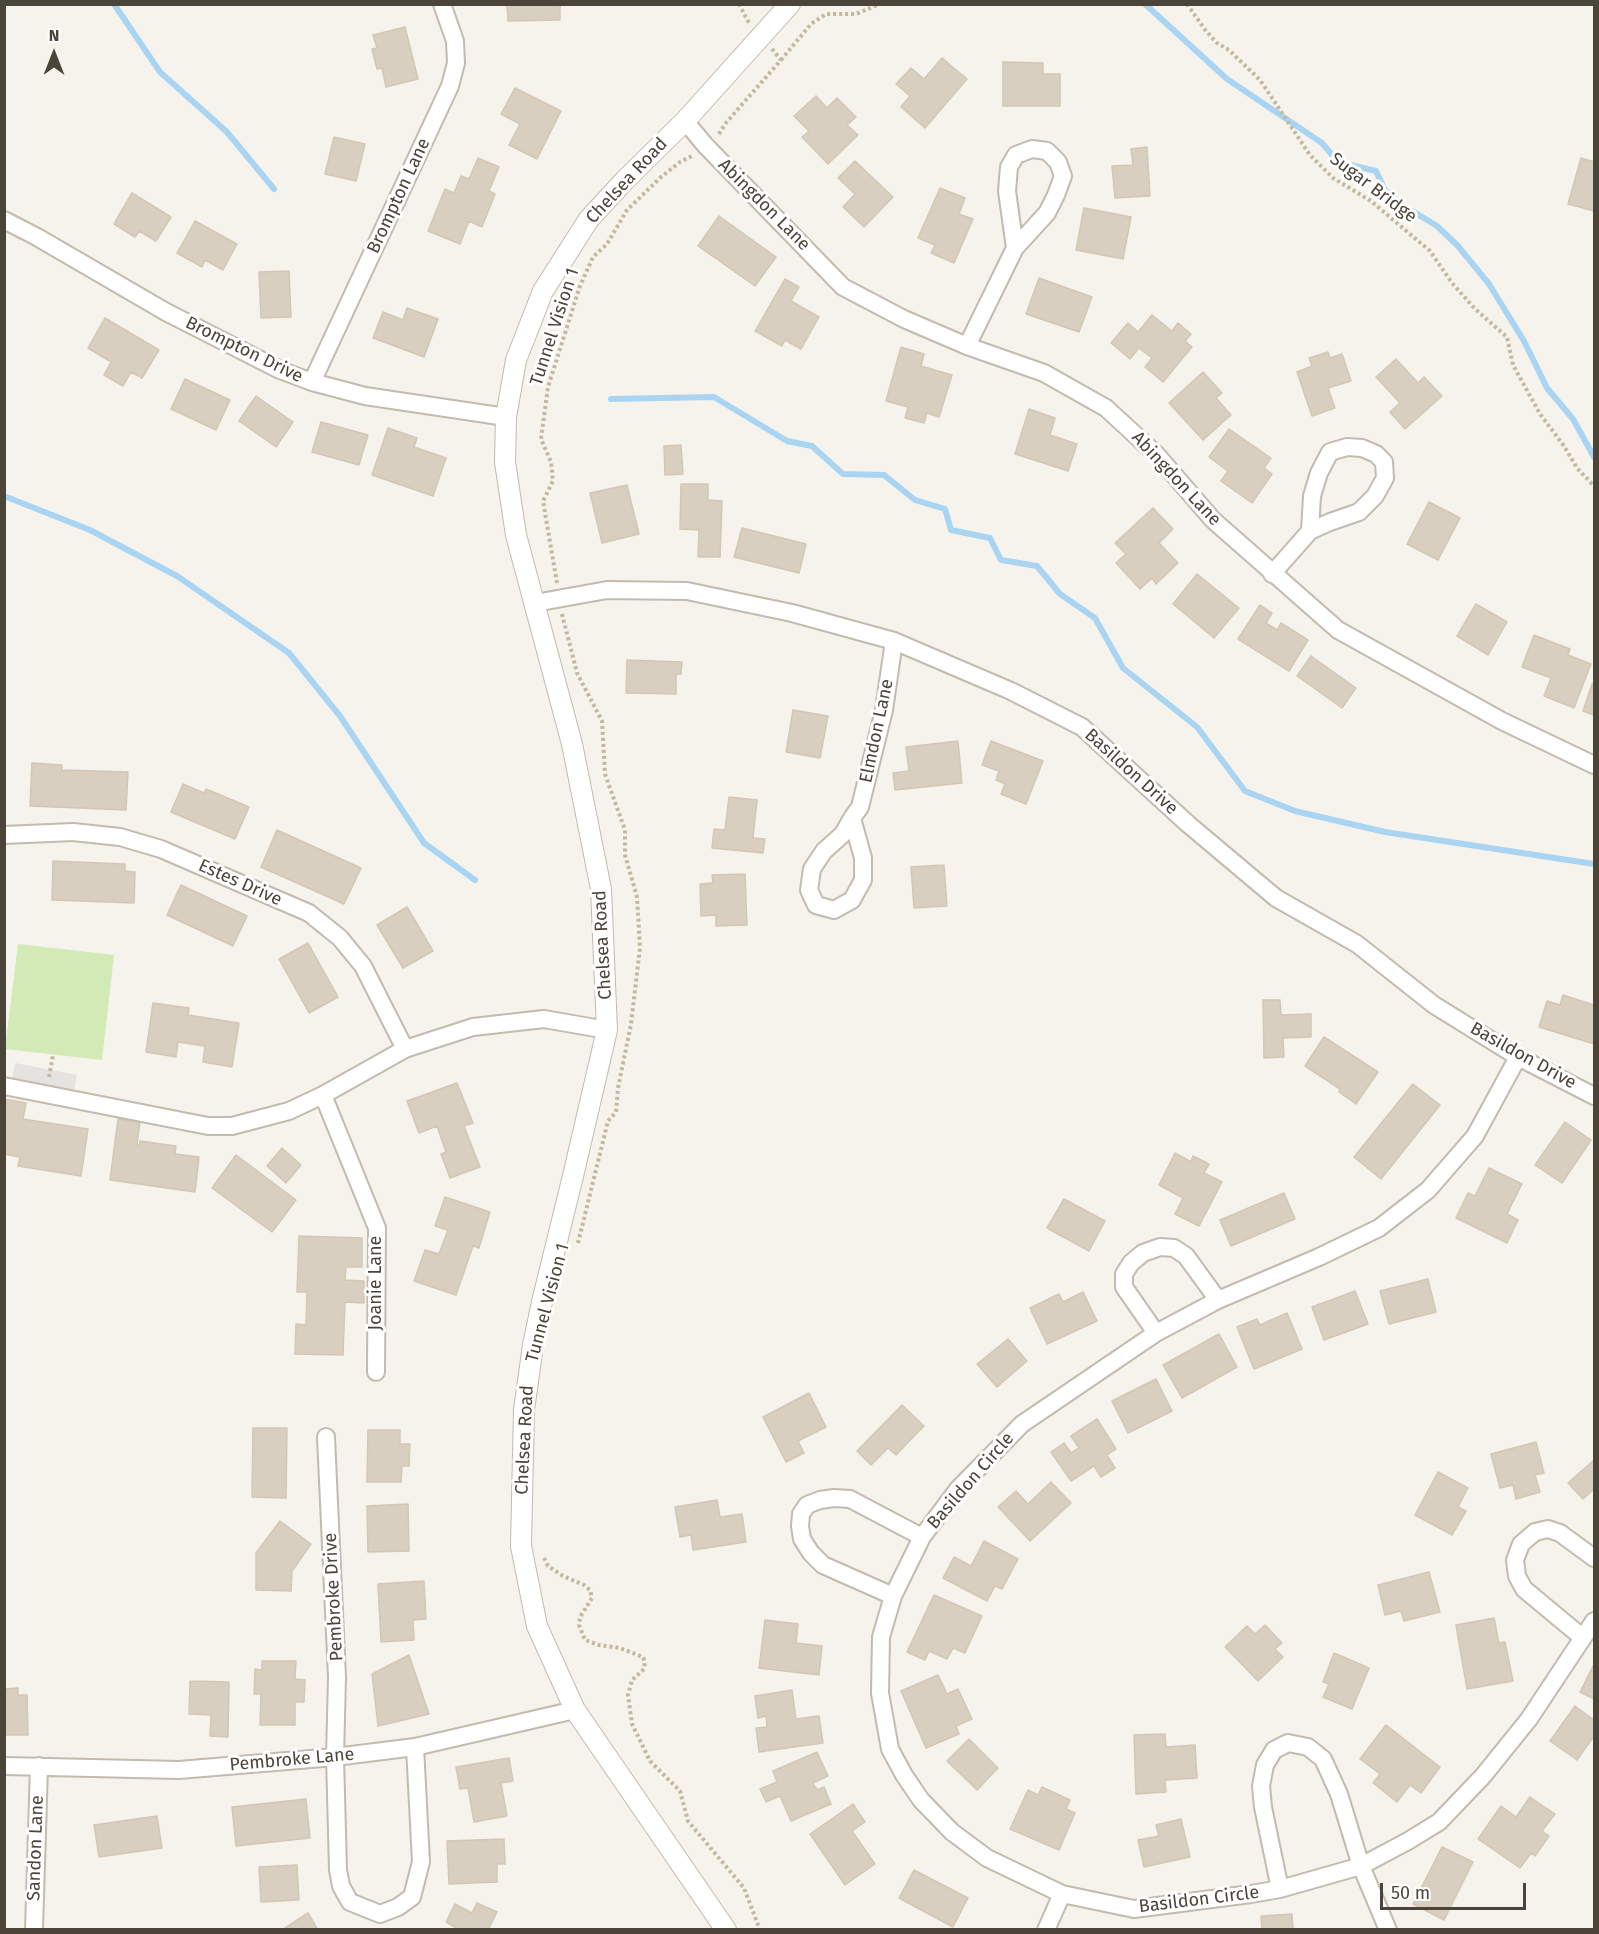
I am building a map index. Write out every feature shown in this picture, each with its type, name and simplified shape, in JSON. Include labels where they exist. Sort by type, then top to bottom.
[{"type":"street","name":"Brompton Lane","points":[[312,382],[450,86],[456,63],[455,40],[442,4]]},
{"type":"street","name":"Chelsea Road","points":[[726,1929],[575,1710],[537,1626],[522,1546],[524,1410],[542,1302],[607,1030],[602,889],[572,744],[516,535],[505,462],[506,417],[516,360],[543,291],[589,219],[685,121],[790,4]]},
{"type":"street","name":"Abingdon Lane","points":[[685,121],[705,145],[843,287],[904,319],[967,346],[1044,373],[1106,408],[1156,454],[1213,520],[1338,630],[1502,721],[1594,765]]},
{"type":"street","points":[[967,346],[1015,248],[1047,213],[1063,176],[1058,162],[1047,151],[1032,149],[1016,155],[1009,167],[1007,191],[1015,248]]},
{"type":"street","name":"Brompton Drive","points":[[4,220],[166,312],[280,370],[312,382],[366,396],[506,417]]},
{"type":"street","points":[[1272,574],[1310,531],[1359,512],[1375,496],[1385,478],[1384,462],[1376,454],[1362,448],[1347,447],[1330,452],[1319,472],[1312,496],[1310,531]]},
{"type":"street","name":"Basildon Drive","points":[[535,603],[607,590],[687,591],[792,614],[894,640],[1011,691],[1082,727],[1188,824],[1276,898],[1357,944],[1434,1005],[1518,1058],[1594,1096]]},
{"type":"street","name":"Elmdon Lane","points":[[852,818],[863,858],[863,880],[852,900],[834,910],[816,905],[809,890],[812,869],[824,851],[843,834],[852,818],[860,807],[884,710],[894,640]]},
{"type":"street","name":"Estes Drive","points":[[4,835],[73,832],[120,837],[161,849],[309,913],[340,938],[363,966],[405,1049]]},
{"type":"street","points":[[4,1086],[208,1126],[232,1126],[289,1111],[405,1049],[473,1027],[544,1019],[607,1030]]},
{"type":"street","name":"Basildon Circle","points":[[1518,1058],[1474,1136],[1428,1190],[1379,1228],[1319,1257],[1218,1300],[1156,1333],[1022,1424],[958,1490],[922,1537],[893,1596],[881,1637],[880,1693],[890,1749],[921,1800],[952,1832],[987,1858],[1062,1894],[1134,1909],[1280,1889],[1361,1866],[1439,1822],[1483,1776],[1529,1719],[1594,1621]]},
{"type":"street","name":"Joanie Lane","points":[[322,1095],[377,1228],[376,1372]]},
{"type":"street","points":[[1156,1333],[1124,1287],[1124,1274],[1131,1263],[1143,1253],[1160,1247],[1174,1248],[1186,1256],[1218,1300]]},
{"type":"street","name":"Pembroke Drive","points":[[326,1437],[337,1677],[335,1757],[338,1870],[341,1886],[350,1902],[380,1914],[398,1907],[412,1897],[421,1862],[415,1747]]},
{"type":"street","points":[[893,1596],[823,1565],[802,1539],[801,1514],[807,1505],[820,1500],[834,1498],[850,1500],[922,1537]]},
{"type":"street","points":[[1583,1638],[1524,1589],[1517,1576],[1515,1560],[1521,1544],[1535,1532],[1548,1530],[1560,1533],[1594,1558]]},
{"type":"street","name":"Pembroke Lane","points":[[4,1766],[179,1770],[335,1757],[415,1747],[575,1710]]},
{"type":"street","points":[[1280,1889],[1263,1807],[1262,1786],[1265,1765],[1274,1750],[1288,1743],[1308,1747],[1323,1759],[1339,1794],[1361,1866],[1388,1929]]},
{"type":"street","name":"Sandon Lane","points":[[34,1929],[39,1766]]},
{"type":"street","points":[[1046,1929],[1062,1894]]},
{"type":"path","points":[[739,4],[752,29]]},
{"type":"path","points":[[714,138],[811,24],[826,14],[856,14],[880,4]]},
{"type":"path","name":"Sugar Bridge","points":[[1187,4],[1217,43],[1229,50],[1260,80],[1310,155],[1333,178],[1371,201],[1430,251],[1452,283],[1475,309],[1507,337],[1513,365],[1540,414],[1577,468],[1594,486]]},
{"type":"path","points":[[770,46],[782,60]]},
{"type":"path","name":"Tunnel Vision 1","points":[[557,583],[543,501],[553,481],[551,462],[541,439],[548,387],[580,286],[593,257],[608,244],[627,210],[660,178],[680,162],[696,154]]},
{"type":"path","name":"Tunnel Vision 1","points":[[563,616],[577,674],[602,721],[605,774],[625,830],[625,855],[637,897],[640,948],[631,1024],[615,1112],[608,1121],[577,1247]]},
{"type":"path","points":[[50,1069],[53,1054]]},
{"type":"path","points":[[539,1551],[548,1566],[590,1590],[592,1598],[580,1617],[579,1625],[585,1640],[643,1656],[644,1669],[632,1680],[628,1695],[632,1724],[650,1761],[680,1791],[688,1821],[744,1888],[760,1929]]},
{"type":"green space","points":[[18,944],[114,955],[102,1060],[5,1049]]},
{"type":"shaded area","points":[[15,1063],[77,1075],[74,1092],[12,1080]]},
{"type":"building","points":[[507,4],[560,4],[560,20],[508,21]]},
{"type":"building","points":[[405,27],[418,79],[386,87],[382,68],[377,69],[372,49],[377,48],[373,35]]},
{"type":"building","points":[[942,58],[967,79],[925,128],[901,107],[910,96],[896,84],[911,68],[924,79]]},
{"type":"building","points":[[1003,62],[1043,63],[1043,74],[1060,74],[1060,106],[1003,106]]},
{"type":"building","points":[[515,88],[561,111],[537,159],[509,145],[520,124],[501,114]]},
{"type":"building","points":[[816,96],[827,108],[837,98],[856,117],[847,125],[858,135],[828,164],[802,137],[809,131],[794,116]]},
{"type":"building","points":[[334,137],[365,144],[356,181],[325,174]]},
{"type":"building","points":[[1147,147],[1150,196],[1115,198],[1112,166],[1133,165],[1131,149]]},
{"type":"building","points":[[478,158],[499,167],[489,191],[495,194],[482,227],[469,221],[460,244],[428,231],[445,189],[454,193],[461,176],[469,179]]},
{"type":"building","points":[[1581,158],[1594,162],[1594,211],[1568,204]]},
{"type":"building","points":[[855,161],[893,197],[864,227],[843,207],[855,194],[838,178]]},
{"type":"building","points":[[940,188],[965,198],[959,214],[973,219],[954,263],[931,253],[935,245],[918,238]]},
{"type":"building","points":[[132,193],[171,217],[156,241],[139,231],[135,237],[114,224]]},
{"type":"building","points":[[1084,208],[1131,217],[1123,259],[1076,250]]},
{"type":"building","points":[[719,216],[776,257],[755,286],[698,246]]},
{"type":"building","points":[[195,221],[237,244],[223,270],[205,260],[202,267],[177,253]]},
{"type":"building","points":[[289,271],[291,317],[261,318],[259,272]]},
{"type":"building","points":[[1039,278],[1092,297],[1079,332],[1026,314]]},
{"type":"building","points":[[785,279],[799,287],[791,301],[819,317],[801,349],[785,340],[782,346],[755,331]]},
{"type":"building","points":[[407,308],[438,319],[424,357],[373,338],[383,312],[403,320]]},
{"type":"building","points":[[1152,315],[1172,331],[1178,323],[1191,334],[1185,341],[1192,347],[1163,382],[1145,367],[1152,358],[1139,348],[1130,359],[1111,343],[1128,323],[1138,332]]},
{"type":"building","points":[[105,318],[159,350],[142,378],[131,372],[123,386],[104,375],[111,362],[88,348]]},
{"type":"building","points":[[901,347],[924,354],[921,366],[952,375],[939,417],[927,413],[924,423],[905,418],[908,407],[886,401]]},
{"type":"building","points":[[1328,352],[1330,358],[1342,354],[1351,381],[1328,388],[1335,408],[1312,416],[1297,372],[1312,366],[1309,358]]},
{"type":"building","points":[[1396,359],[1418,383],[1424,377],[1442,396],[1405,429],[1390,412],[1400,403],[1376,377]]},
{"type":"building","points":[[1203,372],[1222,393],[1216,398],[1231,415],[1203,440],[1169,403]]},
{"type":"building","points":[[185,379],[230,400],[216,430],[171,409]]},
{"type":"building","points":[[256,396],[293,422],[276,447],[239,421]]},
{"type":"building","points":[[1029,409],[1055,418],[1050,435],[1077,444],[1068,471],[1015,454]]},
{"type":"building","points":[[321,422],[368,435],[359,465],[312,452]]},
{"type":"building","points":[[388,428],[417,438],[414,447],[446,458],[433,496],[372,475]]},
{"type":"building","points":[[1229,429],[1271,458],[1264,468],[1272,474],[1252,503],[1221,481],[1228,471],[1209,457]]},
{"type":"building","points":[[681,445],[683,474],[665,475],[664,446]]},
{"type":"building","points":[[681,484],[708,484],[708,500],[722,501],[720,557],[698,557],[699,530],[680,529]]},
{"type":"building","points":[[627,485],[639,534],[602,543],[590,493]]},
{"type":"building","points":[[1429,502],[1460,518],[1438,560],[1407,544]]},
{"type":"building","points":[[1153,508],[1173,529],[1159,543],[1178,563],[1156,584],[1152,578],[1140,589],[1116,563],[1126,554],[1115,543]]},
{"type":"building","points":[[742,528],[806,544],[799,573],[734,557]]},
{"type":"building","points":[[1197,574],[1239,608],[1214,638],[1173,604]]},
{"type":"building","points":[[1476,604],[1507,622],[1488,655],[1457,636]]},
{"type":"building","points":[[1260,605],[1272,613],[1266,623],[1277,630],[1281,623],[1308,640],[1289,671],[1238,639]]},
{"type":"building","points":[[1534,635],[1570,649],[1568,655],[1591,664],[1574,708],[1544,696],[1551,678],[1522,667]]},
{"type":"building","points":[[1311,656],[1356,688],[1342,708],[1297,676]]},
{"type":"building","points":[[627,660],[682,662],[681,674],[676,674],[676,694],[626,693]]},
{"type":"building","points":[[1592,684],[1594,684],[1594,715],[1583,711]]},
{"type":"building","points":[[793,710],[828,716],[820,758],[786,752]]},
{"type":"building","points":[[958,741],[962,783],[895,790],[893,773],[909,771],[906,747]]},
{"type":"building","points":[[991,741],[1043,761],[1026,804],[1001,794],[1005,784],[996,780],[999,771],[982,765]]},
{"type":"building","points":[[32,763],[62,765],[62,770],[128,772],[126,810],[30,806]]},
{"type":"building","points":[[183,784],[204,793],[206,789],[249,807],[235,839],[171,812]]},
{"type":"building","points":[[729,797],[757,800],[753,838],[765,839],[763,853],[712,848],[714,829],[725,830]]},
{"type":"building","points":[[277,830],[361,868],[344,904],[261,867]]},
{"type":"building","points":[[53,861],[125,864],[125,871],[135,872],[134,903],[52,900]]},
{"type":"building","points":[[944,865],[947,906],[914,908],[911,867]]},
{"type":"building","points":[[745,874],[747,925],[716,926],[716,915],[701,916],[700,884],[713,883],[712,875]]},
{"type":"building","points":[[181,885],[247,916],[233,946],[167,915]]},
{"type":"building","points":[[407,907],[433,951],[403,968],[377,925]]},
{"type":"building","points":[[308,943],[338,997],[309,1013],[279,959]]},
{"type":"building","points":[[1563,995],[1594,1005],[1594,1044],[1539,1027],[1547,1001],[1560,1005]]},
{"type":"building","points":[[1263,1000],[1280,1000],[1281,1015],[1311,1014],[1311,1037],[1283,1038],[1284,1057],[1264,1058]]},
{"type":"building","points":[[153,1003],[189,1008],[188,1015],[239,1023],[232,1067],[203,1062],[205,1046],[178,1042],[176,1057],[146,1052]]},
{"type":"building","points":[[1324,1037],[1378,1072],[1356,1104],[1339,1092],[1340,1089],[1305,1066]]},
{"type":"building","points":[[457,1083],[473,1123],[464,1126],[480,1167],[450,1178],[441,1154],[446,1152],[437,1126],[419,1133],[407,1101]]},
{"type":"building","points":[[1413,1084],[1440,1105],[1381,1179],[1354,1157]]},
{"type":"building","points":[[4,1099],[26,1103],[23,1119],[88,1129],[81,1176],[18,1166],[20,1157],[4,1154]]},
{"type":"building","points":[[118,1119],[140,1122],[137,1145],[140,1145],[140,1141],[176,1146],[175,1154],[199,1157],[195,1192],[110,1180]]},
{"type":"building","points":[[1565,1122],[1591,1140],[1562,1183],[1535,1165]]},
{"type":"building","points":[[282,1148],[301,1165],[286,1183],[267,1166]]},
{"type":"building","points":[[1175,1153],[1191,1162],[1193,1156],[1209,1164],[1204,1173],[1222,1182],[1199,1226],[1175,1214],[1183,1198],[1159,1185]]},
{"type":"building","points":[[236,1155],[296,1200],[272,1232],[212,1188]]},
{"type":"building","points":[[1489,1168],[1522,1184],[1507,1214],[1518,1220],[1507,1243],[1456,1218],[1468,1193],[1475,1196]]},
{"type":"building","points":[[1284,1193],[1295,1219],[1231,1246],[1220,1220]]},
{"type":"building","points":[[445,1197],[490,1212],[479,1248],[473,1246],[456,1295],[414,1281],[425,1250],[439,1254],[448,1230],[435,1226]]},
{"type":"building","points":[[1064,1199],[1105,1221],[1089,1251],[1047,1228]]},
{"type":"building","points":[[299,1236],[362,1238],[362,1267],[346,1267],[345,1280],[364,1281],[364,1303],[345,1302],[343,1355],[295,1354],[296,1324],[306,1325],[307,1292],[297,1292]]},
{"type":"building","points":[[1428,1279],[1436,1312],[1389,1324],[1380,1291]]},
{"type":"building","points":[[1355,1291],[1368,1324],[1324,1340],[1312,1307]]},
{"type":"building","points":[[1083,1292],[1097,1321],[1047,1344],[1030,1308],[1059,1294],[1063,1302]]},
{"type":"building","points":[[1287,1313],[1302,1349],[1254,1369],[1237,1327],[1257,1319],[1260,1325]]},
{"type":"building","points":[[1219,1334],[1237,1367],[1182,1398],[1163,1365]]},
{"type":"building","points":[[1008,1339],[1027,1361],[997,1387],[977,1364]]},
{"type":"building","points":[[1156,1379],[1172,1411],[1128,1433],[1112,1401]]},
{"type":"building","points":[[809,1393],[826,1427],[798,1441],[804,1453],[786,1462],[763,1417]]},
{"type":"building","points":[[902,1405],[924,1426],[896,1455],[888,1448],[871,1465],[857,1451]]},
{"type":"building","points":[[1097,1419],[1116,1449],[1107,1455],[1115,1468],[1101,1477],[1094,1466],[1071,1481],[1051,1452],[1064,1443],[1071,1453],[1079,1448],[1071,1436]]},
{"type":"building","points":[[253,1428],[287,1428],[286,1498],[252,1497]]},
{"type":"building","points":[[368,1430],[400,1430],[400,1444],[410,1444],[409,1466],[402,1466],[401,1482],[367,1482]]},
{"type":"building","points":[[1536,1442],[1544,1473],[1535,1475],[1540,1492],[1516,1499],[1513,1485],[1500,1488],[1491,1454]]},
{"type":"building","points":[[1594,1460],[1594,1489],[1583,1499],[1568,1483]]},
{"type":"building","points":[[1438,1472],[1468,1488],[1458,1507],[1466,1511],[1452,1535],[1415,1515]]},
{"type":"building","points":[[1051,1482],[1071,1503],[1030,1541],[998,1507],[1016,1491],[1028,1504]]},
{"type":"building","points":[[717,1500],[720,1517],[742,1514],[746,1542],[693,1550],[691,1535],[680,1537],[675,1507]]},
{"type":"building","points":[[408,1504],[409,1551],[368,1552],[367,1506]]},
{"type":"building","points":[[280,1521],[311,1544],[292,1571],[291,1591],[256,1590],[256,1553]]},
{"type":"building","points":[[984,1541],[1018,1559],[1002,1589],[995,1586],[987,1601],[943,1578],[954,1557],[971,1566]]},
{"type":"building","points":[[1429,1572],[1440,1612],[1404,1621],[1401,1611],[1385,1615],[1378,1585]]},
{"type":"building","points":[[424,1581],[426,1619],[413,1620],[414,1640],[381,1642],[378,1584]]},
{"type":"building","points":[[934,1595],[982,1616],[965,1653],[953,1648],[947,1659],[929,1651],[925,1660],[907,1652]]},
{"type":"building","points":[[1494,1618],[1499,1643],[1505,1642],[1513,1681],[1467,1689],[1456,1625]]},
{"type":"building","points":[[765,1620],[798,1624],[796,1643],[822,1646],[819,1675],[759,1668]]},
{"type":"building","points":[[1265,1625],[1282,1643],[1275,1649],[1283,1657],[1258,1681],[1225,1647],[1247,1626],[1255,1634]]},
{"type":"building","points":[[1334,1653],[1369,1668],[1352,1709],[1323,1697],[1329,1684],[1323,1682]]},
{"type":"building","points":[[409,1655],[429,1714],[378,1726],[372,1674]]},
{"type":"building","points":[[262,1661],[296,1661],[295,1679],[305,1680],[304,1702],[295,1702],[295,1725],[260,1725],[261,1694],[254,1694],[255,1669],[262,1670]]},
{"type":"building","points":[[1594,1664],[1594,1699],[1580,1692]]},
{"type":"building","points":[[938,1675],[947,1694],[958,1689],[972,1719],[956,1726],[959,1734],[926,1748],[901,1691]]},
{"type":"building","points":[[190,1681],[229,1682],[228,1737],[210,1736],[211,1715],[189,1714]]},
{"type":"building","points":[[18,1688],[18,1695],[27,1695],[28,1735],[4,1735],[4,1689]]},
{"type":"building","points":[[792,1690],[796,1719],[819,1716],[823,1743],[759,1752],[756,1728],[767,1727],[766,1716],[758,1718],[755,1696]]},
{"type":"building","points":[[1575,1706],[1594,1720],[1594,1736],[1577,1760],[1550,1741]]},
{"type":"building","points":[[1386,1725],[1440,1767],[1421,1793],[1410,1785],[1397,1802],[1373,1783],[1380,1774],[1360,1759]]},
{"type":"building","points":[[1165,1734],[1166,1747],[1195,1745],[1197,1778],[1165,1780],[1166,1792],[1136,1794],[1134,1735]]},
{"type":"building","points":[[969,1739],[998,1768],[977,1790],[947,1761]]},
{"type":"building","points":[[817,1752],[828,1776],[813,1783],[817,1790],[824,1787],[831,1804],[791,1821],[780,1796],[766,1802],[760,1789],[777,1782],[773,1771]]},
{"type":"building","points":[[509,1758],[513,1781],[501,1783],[507,1816],[474,1822],[468,1788],[460,1789],[456,1767]]},
{"type":"building","points":[[1042,1787],[1070,1800],[1066,1809],[1075,1813],[1059,1850],[1010,1829],[1028,1790],[1038,1795]]},
{"type":"building","points":[[1530,1797],[1555,1814],[1542,1831],[1549,1836],[1535,1856],[1531,1853],[1520,1868],[1478,1839],[1501,1806],[1516,1817]]},
{"type":"building","points":[[306,1799],[310,1838],[236,1846],[232,1807]]},
{"type":"building","points":[[853,1804],[865,1822],[852,1831],[875,1864],[845,1885],[810,1834]]},
{"type":"building","points":[[157,1816],[162,1848],[99,1857],[94,1825]]},
{"type":"building","points":[[1181,1819],[1190,1857],[1144,1867],[1138,1840],[1159,1836],[1156,1825]]},
{"type":"building","points":[[504,1839],[505,1864],[497,1864],[497,1882],[449,1884],[447,1841]]},
{"type":"building","points":[[1442,1847],[1473,1862],[1444,1920],[1413,1904]]},
{"type":"building","points":[[297,1865],[299,1900],[261,1902],[259,1867]]},
{"type":"building","points":[[914,1870],[968,1898],[953,1927],[899,1898]]},
{"type":"building","points":[[477,1903],[497,1912],[488,1930],[460,1930],[446,1922],[455,1904],[472,1913]]},
{"type":"building","points":[[308,1913],[318,1930],[282,1930]]},
{"type":"building","points":[[1292,1914],[1293,1930],[1262,1930],[1261,1916]]},
{"type":"waterway","points":[[114,4],[160,72],[227,132],[274,189]]},
{"type":"waterway","points":[[1145,4],[1227,79],[1322,143],[1338,162],[1376,171],[1385,190],[1404,206],[1437,226],[1458,246],[1489,284],[1524,341],[1547,388],[1573,419],[1594,457]]},
{"type":"waterway","points":[[611,399],[714,397],[787,441],[812,446],[843,474],[884,475],[915,500],[945,509],[951,530],[990,538],[1001,560],[1037,566],[1060,594],[1095,618],[1123,668],[1197,727],[1245,791],[1295,811],[1385,832],[1594,864]]},
{"type":"waterway","points":[[4,496],[90,530],[177,576],[289,653],[340,716],[424,843],[475,880]]}]
